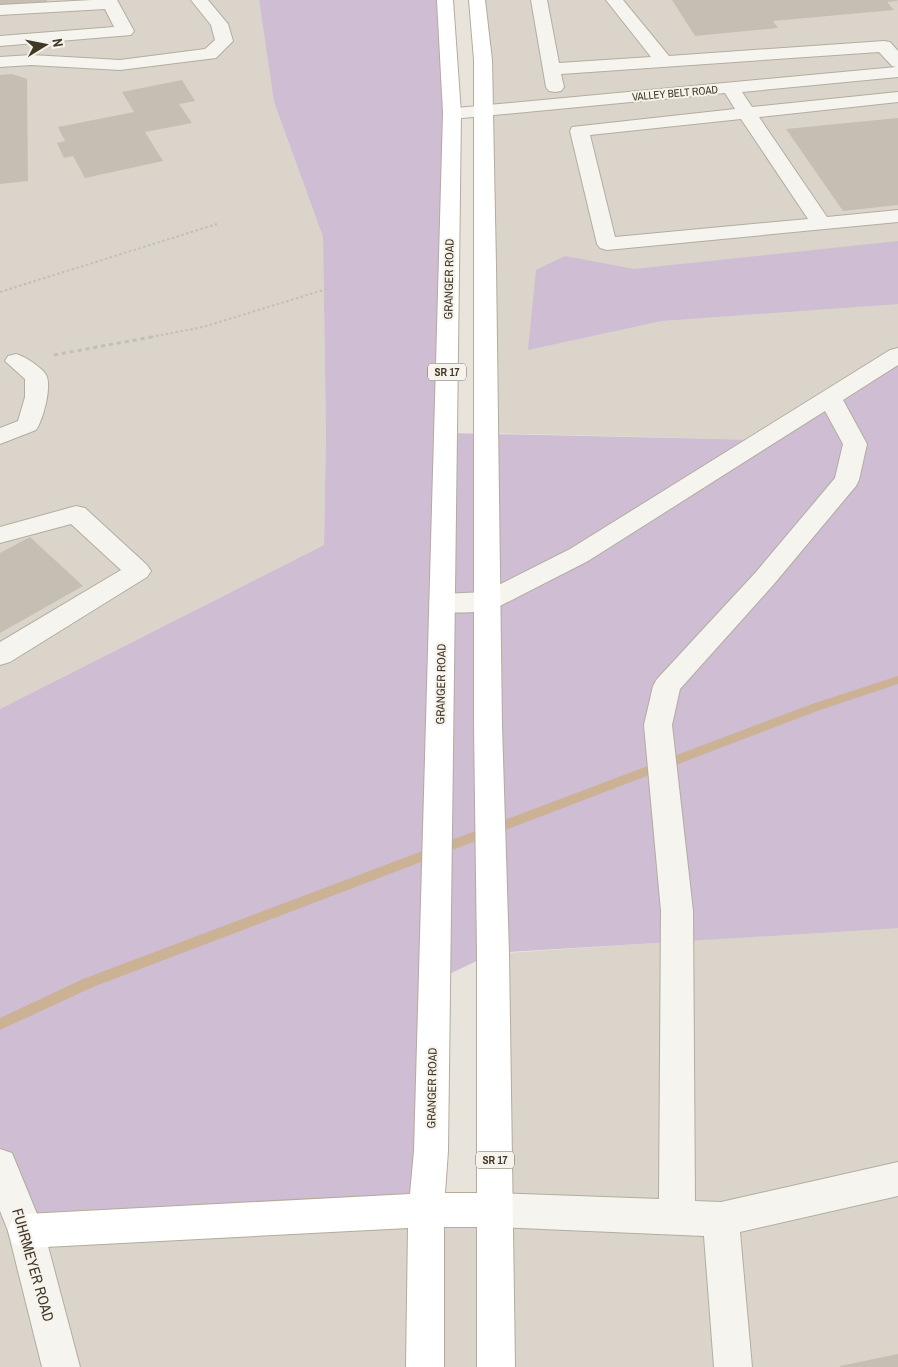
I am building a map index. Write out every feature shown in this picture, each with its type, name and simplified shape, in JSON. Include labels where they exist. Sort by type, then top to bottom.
[{"type":"main road","name":"GRANGER ROAD","points":[[425,1367],[426,1210],[431,1152],[452,113],[445,0]]},
{"type":"main road","name":"SR 17","points":[[477,0],[483,60],[489,601],[488,725],[493,954],[496,1367]]},
{"type":"main road","points":[[26,1231],[426,1210],[495,1210]]},
{"type":"street","points":[[0,62],[31,60],[120,65],[210,54],[224,41],[219,24],[199,0]]},
{"type":"street","points":[[539,0],[558,104]]},
{"type":"street","points":[[614,0],[664,61]]},
{"type":"street","points":[[0,10],[111,4],[125,31],[0,42]]},
{"type":"street","points":[[551,69],[884,46],[898,62]]},
{"type":"street","name":"VALLEY BELT ROAD","points":[[452,113],[898,72]]},
{"type":"street","points":[[730,88],[821,224]]},
{"type":"street","points":[[898,98],[746,112],[579,131],[607,244],[898,216]]},
{"type":"street","points":[[442,603],[489,601],[579,555],[898,355]]},
{"type":"street","points":[[0,437],[28,424],[36,397],[36,377],[16,361]]},
{"type":"street","points":[[677,1217],[677,911],[658,725],[667,686],[765,578],[847,480],[855,444],[830,398]]},
{"type":"street","points":[[0,535],[76,514],[138,571],[0,655]]},
{"type":"street","name":"FUHRMEYER ROAD","points":[[0,1165],[26,1231],[61,1367]]},
{"type":"street","points":[[495,1210],[721,1220],[898,1179]]},
{"type":"street","points":[[721,1220],[733,1367]]},
{"type":"path","points":[[0,292],[217,224]]},
{"type":"path","points":[[16,361],[114,345],[203,327],[330,288]]},
{"type":"shaded area","points":[[0,0],[259,0],[274,102],[323,237],[326,434],[324,545],[0,709]]},
{"type":"shaded area","points":[[259,0],[445,0],[446,433],[763,440],[898,361],[898,928],[493,953],[435,981],[426,1210],[26,1231],[0,1165],[0,709],[324,545],[326,434],[323,237],[274,102]]},
{"type":"shaded area","points":[[477,0],[898,0],[898,361],[763,440],[488,433]]},
{"type":"shaded area","points":[[898,241],[898,304],[661,321],[528,350],[536,270],[565,256],[634,269]]},
{"type":"shaded area","points":[[871,928],[898,928],[898,1367],[497,1367],[493,954]]},
{"type":"shaded area","points":[[0,1165],[495,1210],[496,1367],[0,1367]]},
{"type":"building","points":[[0,0],[47,0],[47,3],[0,6]]},
{"type":"building","points":[[672,0],[897,1],[887,2],[894,10],[773,21],[778,28],[695,36]]},
{"type":"building","points":[[12,74],[27,79],[28,181],[0,184],[0,75]]},
{"type":"building","points":[[182,80],[195,101],[179,104],[192,123],[145,132],[163,161],[85,178],[73,156],[64,158],[57,143],[65,141],[58,127],[134,112],[122,92]]},
{"type":"building","points":[[898,118],[898,205],[843,211],[786,129]]},
{"type":"building","points":[[30,537],[83,586],[0,633],[0,553]]},
{"type":"building","points":[[898,1354],[898,1367],[840,1367],[840,1366]]},
{"type":"waterway","points":[[0,1024],[88,983],[816,707],[898,680]]}]
